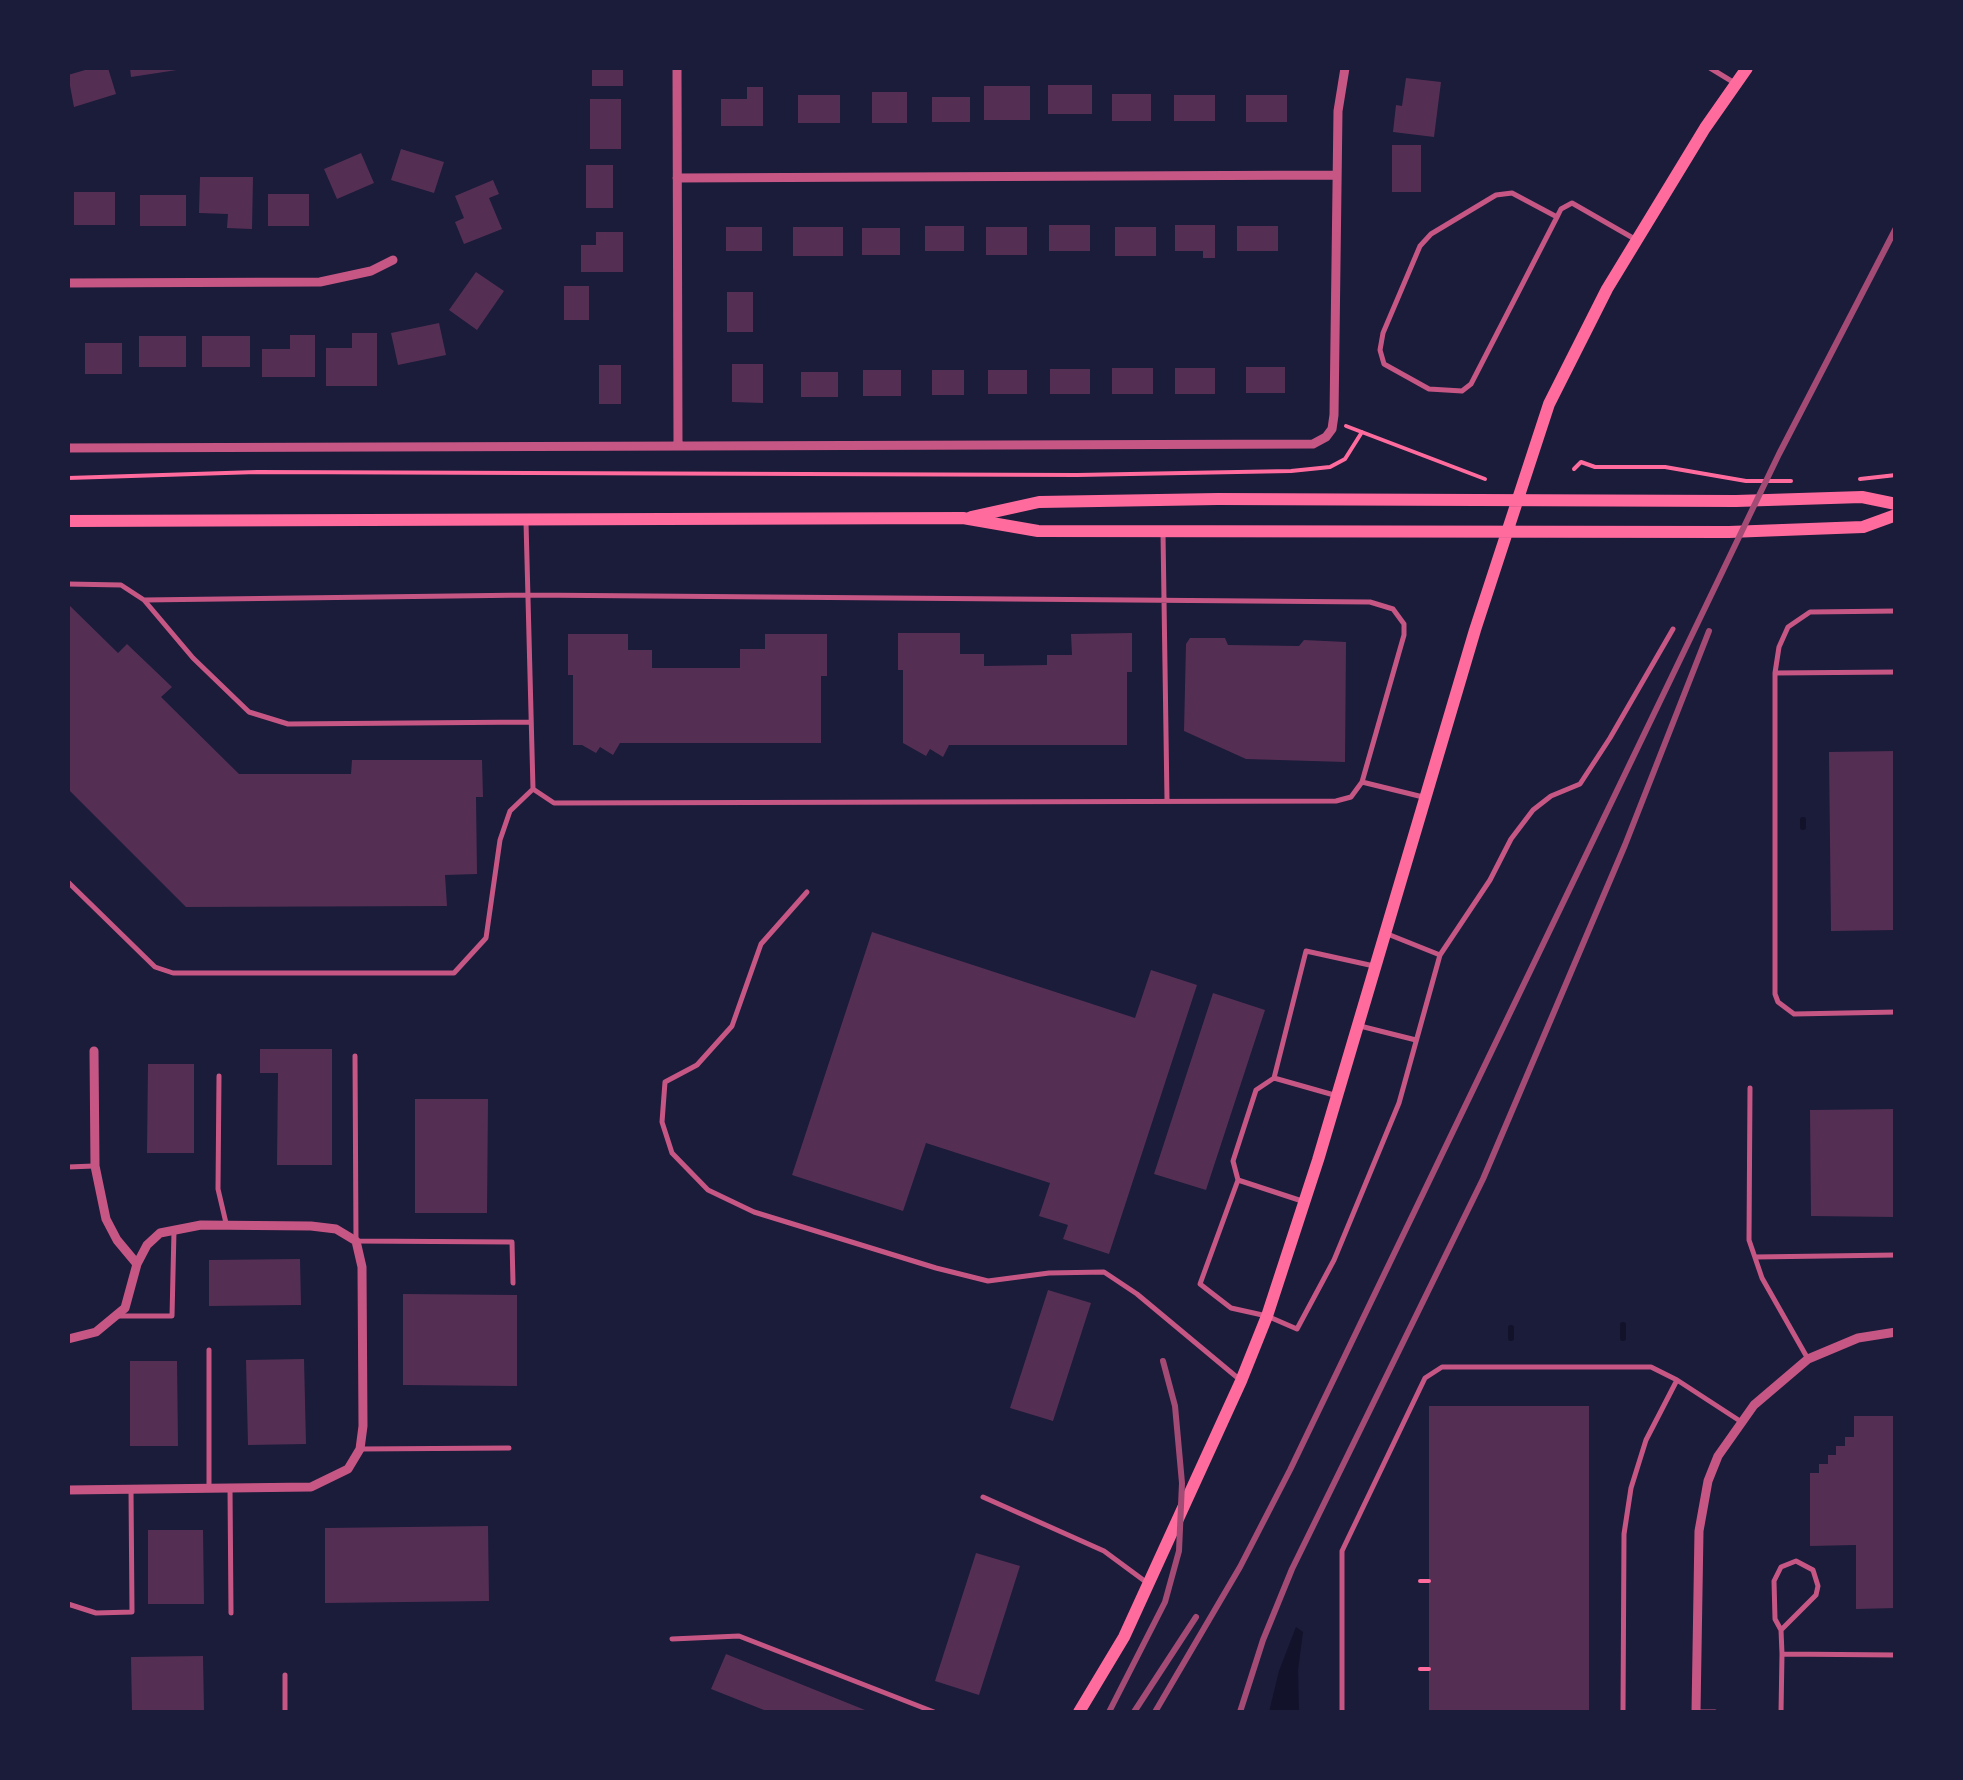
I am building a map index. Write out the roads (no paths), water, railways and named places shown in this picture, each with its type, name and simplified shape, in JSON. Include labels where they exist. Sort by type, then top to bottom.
[{"type":"main road","points":[[1079,1712],[1124,1637],[1242,1381],[1267,1316],[1305,1202],[1475,630],[1549,404],[1594,311],[1746,68]]},
{"type":"main road","points":[[964,518],[1038,502],[1862,498],[1896,504]]},
{"type":"main road","points":[[68,521],[964,518],[1038,531],[1797,532],[1863,527],[1896,516]]},
{"type":"street","points":[[677,68],[678,446]]},
{"type":"street","points":[[68,448],[1313,444],[1332,429],[1334,415],[1336,174],[1338,111],[1345,68]]},
{"type":"street","points":[[677,178],[1336,174]]},
{"type":"street","points":[[68,283],[320,282],[393,260]]},
{"type":"street","points":[[94,1052],[95,1166],[106,1219],[136,1264]]},
{"type":"street","points":[[68,1339],[96,1332],[125,1308],[136,1264],[160,1233],[226,1226],[336,1229],[356,1241],[362,1267],[363,1426],[360,1449],[348,1469],[311,1487],[68,1490]]},
{"type":"street","points":[[1696,1712],[1696,1561],[1702,1508],[1718,1456],[1740,1421],[1767,1392],[1808,1359],[1858,1338],[1896,1332]]},
{"type":"lane","points":[[1710,68],[1736,84]]},
{"type":"lane","points":[[1557,217],[1512,193],[1496,195],[1431,234],[1420,246],[1383,333],[1380,350],[1384,364],[1429,389],[1462,391],[1472,384],[1557,217],[1561,209],[1572,203],[1636,240]]},
{"type":"lane","points":[[68,882],[154,967],[173,973],[454,974],[486,938],[500,840],[510,811],[533,789],[526,519]]},
{"type":"lane","points":[[1163,533],[1167,800]]},
{"type":"lane","points":[[68,584],[121,584],[144,600],[193,658],[250,712],[288,724],[531,722]]},
{"type":"lane","points":[[144,600],[528,595],[1370,602],[1400,615],[1404,635],[1362,782],[1351,797],[1336,801],[554,803],[533,789]]},
{"type":"lane","points":[[1896,610],[1810,612],[1788,627],[1778,646],[1775,673],[1775,994],[1778,1002],[1794,1014],[1896,1012]]},
{"type":"lane","points":[[1374,966],[1306,951],[1274,1078],[1256,1090],[1233,1162],[1238,1180],[1200,1284],[1230,1308],[1297,1328],[1334,1260],[1399,1103],[1440,955],[1533,810],[1551,796],[1580,784],[1672,629]]},
{"type":"lane","points":[[1775,673],[1896,672]]},
{"type":"lane","points":[[1362,782],[1426,798]]},
{"type":"lane","points":[[808,892],[761,944],[732,1026],[697,1065],[666,1082],[662,1122],[672,1152],[708,1190],[754,1212],[936,1268],[988,1281],[1049,1273],[1104,1272],[1137,1294],[1242,1381]]},
{"type":"lane","points":[[1384,932],[1440,955]]},
{"type":"lane","points":[[1357,1025],[1416,1040]]},
{"type":"lane","points":[[356,1056],[356,1241],[512,1242],[513,1283]]},
{"type":"lane","points":[[219,1076],[218,1190],[226,1226]]},
{"type":"lane","points":[[1274,1078],[1336,1096]]},
{"type":"lane","points":[[1750,1088],[1749,1240],[1762,1278],[1808,1359]]},
{"type":"lane","points":[[68,1167],[95,1166]]},
{"type":"lane","points":[[1238,1180],[1305,1202]]},
{"type":"lane","points":[[114,1316],[172,1316],[174,1229]]},
{"type":"lane","points":[[1755,1258],[1896,1254]]},
{"type":"lane","points":[[209,1350],[210,1488]]},
{"type":"lane","points":[[1342,1712],[1342,1550],[1425,1378],[1442,1368],[1651,1368],[1740,1421]]},
{"type":"lane","points":[[1622,1712],[1627,1510],[1636,1467],[1676,1380]]},
{"type":"lane","points":[[360,1449],[509,1448]]},
{"type":"lane","points":[[230,1488],[231,1613]]},
{"type":"lane","points":[[68,1604],[96,1613],[132,1612],[131,1489]]},
{"type":"lane","points":[[983,1497],[1104,1551],[1149,1584]]},
{"type":"lane","points":[[1780,1712],[1781,1630],[1775,1619],[1774,1581],[1781,1566],[1796,1561],[1814,1570],[1818,1586],[1816,1595],[1781,1630]]},
{"type":"lane","points":[[672,1639],[739,1636],[934,1712]]},
{"type":"lane","points":[[1782,1654],[1896,1655]]},
{"type":"lane","points":[[285,1675],[285,1712]]},
{"type":"lane","points":[[1696,1712],[1715,1712]]},
{"type":"waterway","points":[[1803,820],[1803,827]]},
{"type":"waterway","points":[[1623,1325],[1623,1338]]},
{"type":"waterway","points":[[1511,1328],[1511,1338]]},
{"type":"railway","points":[[1155,1712],[1240,1567],[1290,1470],[1779,454],[1896,228]]},
{"type":"railway","points":[[1240,1712],[1292,1569],[1483,1179],[1625,845],[1709,631]]},
{"type":"railway","points":[[1109,1712],[1165,1602],[1179,1551],[1182,1483],[1175,1406],[1163,1361]]},
{"type":"railway","points":[[1134,1712],[1196,1617]]}]
